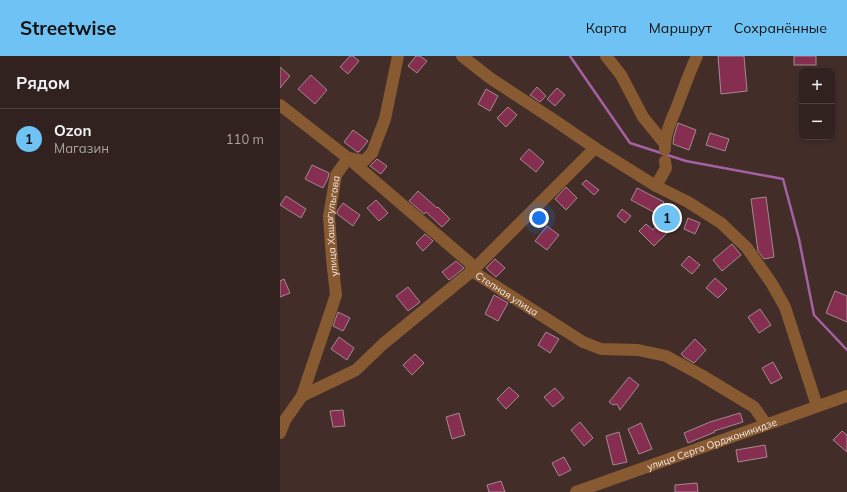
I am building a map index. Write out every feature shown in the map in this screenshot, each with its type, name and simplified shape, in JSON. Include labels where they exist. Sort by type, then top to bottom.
[{"type":"street","points":[[348,158],[364,161],[372,153],[385,119],[398,56]]},
{"type":"street","points":[[462,56],[490,78],[595,148],[656,186],[688,202],[721,223],[747,248],[772,284],[785,307],[817,406]]},
{"type":"street","points":[[606,56],[621,75],[643,117],[665,152]]},
{"type":"street","points":[[656,186],[666,168],[665,152],[673,117],[697,56]]},
{"type":"street","name":"Степная улица","points":[[280,105],[348,158],[470,263],[472,271],[583,342],[601,349],[638,350],[666,356],[754,407],[766,424]]},
{"type":"street","points":[[280,433],[285,420],[302,396],[356,370],[383,344],[472,271],[595,148]]},
{"type":"street","name":"улица Хашагульгова","points":[[302,396],[336,295],[332,259],[330,216],[336,175],[348,158]]},
{"type":"street","name":"улица Серго Орджоникидзе","points":[[576,492],[847,396]]},
{"type":"building","points":[[350,56],[353,56],[359,61],[348,74],[340,67]]},
{"type":"building","points":[[416,56],[420,56],[427,61],[417,73],[408,66]]},
{"type":"building","points":[[718,56],[744,56],[747,91],[721,94]]},
{"type":"building","points":[[794,56],[816,56],[816,65],[794,65]]},
{"type":"building","points":[[280,67],[290,76],[280,88]]},
{"type":"building","points":[[311,75],[327,90],[315,104],[298,89]]},
{"type":"building","points":[[537,87],[546,96],[540,102],[530,95]]},
{"type":"building","points":[[557,88],[565,95],[555,106],[547,99]]},
{"type":"building","points":[[486,89],[498,96],[490,111],[478,104]]},
{"type":"building","points":[[508,107],[517,115],[506,127],[497,118]]},
{"type":"building","points":[[678,123],[696,130],[689,150],[673,144]]},
{"type":"building","points":[[353,130],[368,141],[359,152],[344,142]]},
{"type":"building","points":[[710,133],[729,139],[725,151],[706,145]]},
{"type":"building","points":[[529,149],[544,162],[536,172],[520,159]]},
{"type":"building","points":[[377,159],[387,166],[381,174],[370,166]]},
{"type":"building","points":[[312,165],[329,173],[323,188],[305,179]]},
{"type":"building","points":[[586,180],[599,190],[594,195],[582,184]]},
{"type":"building","points":[[566,187],[577,198],[566,210],[555,199]]},
{"type":"building","points":[[637,188],[664,202],[661,208],[677,220],[670,230],[654,246],[639,231],[646,224],[653,230],[663,217],[631,200]]},
{"type":"building","points":[[418,191],[450,219],[442,227],[426,212],[424,214],[409,201]]},
{"type":"building","points":[[286,196],[306,209],[301,218],[280,205]]},
{"type":"building","points":[[766,197],[774,257],[764,259],[758,251],[751,199]]},
{"type":"building","points":[[376,200],[388,213],[379,221],[367,208]]},
{"type":"building","points":[[343,203],[360,215],[353,226],[337,214],[337,211]]},
{"type":"building","points":[[622,209],[631,216],[625,223],[617,216]]},
{"type":"building","points":[[688,218],[700,223],[695,234],[684,229]]},
{"type":"building","points":[[547,226],[559,235],[547,250],[535,241]]},
{"type":"building","points":[[425,234],[433,241],[423,251],[416,243]]},
{"type":"building","points":[[732,244],[741,255],[722,271],[713,260]]},
{"type":"building","points":[[689,256],[700,265],[692,274],[681,265]]},
{"type":"building","points":[[495,259],[505,268],[496,277],[486,268]]},
{"type":"building","points":[[456,261],[464,268],[449,280],[442,272]]},
{"type":"building","points":[[715,278],[727,289],[718,298],[706,288]]},
{"type":"building","points":[[284,279],[290,293],[280,297],[280,281]]},
{"type":"building","points":[[408,287],[420,302],[408,311],[396,296]]},
{"type":"building","points":[[835,291],[847,296],[847,322],[826,313]]},
{"type":"building","points":[[494,295],[508,303],[498,321],[485,314]]},
{"type":"building","points":[[760,309],[771,325],[759,333],[748,317]]},
{"type":"building","points":[[338,312],[350,318],[343,331],[333,326]]},
{"type":"building","points":[[546,332],[559,339],[550,353],[538,345]]},
{"type":"building","points":[[339,337],[354,348],[347,360],[331,349]]},
{"type":"building","points":[[695,339],[706,350],[694,363],[681,354]]},
{"type":"building","points":[[415,354],[424,363],[412,375],[403,365]]},
{"type":"building","points":[[773,362],[782,378],[771,384],[762,368]]},
{"type":"building","points":[[629,377],[639,385],[620,410],[617,404],[613,405],[609,402]]},
{"type":"building","points":[[509,387],[519,396],[506,409],[497,399]]},
{"type":"building","points":[[555,388],[564,398],[553,407],[544,397]]},
{"type":"building","points":[[343,410],[345,426],[333,427],[330,411]]},
{"type":"building","points":[[459,413],[465,435],[452,439],[446,417]]},
{"type":"building","points":[[740,413],[743,422],[714,431],[715,432],[688,443],[684,433],[710,422]]},
{"type":"building","points":[[580,422],[593,438],[584,446],[571,430]]},
{"type":"building","points":[[641,423],[652,449],[639,454],[628,429]]},
{"type":"building","points":[[842,431],[847,435],[847,452],[833,440]]},
{"type":"building","points":[[619,432],[627,462],[613,465],[606,436]]},
{"type":"building","points":[[765,445],[767,457],[738,462],[736,450]]},
{"type":"building","points":[[564,457],[571,470],[559,476],[552,463]]},
{"type":"building","points":[[501,481],[505,492],[489,492],[487,485]]},
{"type":"building","points":[[697,483],[698,492],[675,492],[675,485]]},
{"type":"waterway","points":[[570,56],[630,143],[686,161],[783,179],[799,239],[814,315],[847,350]]},
{"type":"place","name":"Ozon","points":[[667,218]]}]
